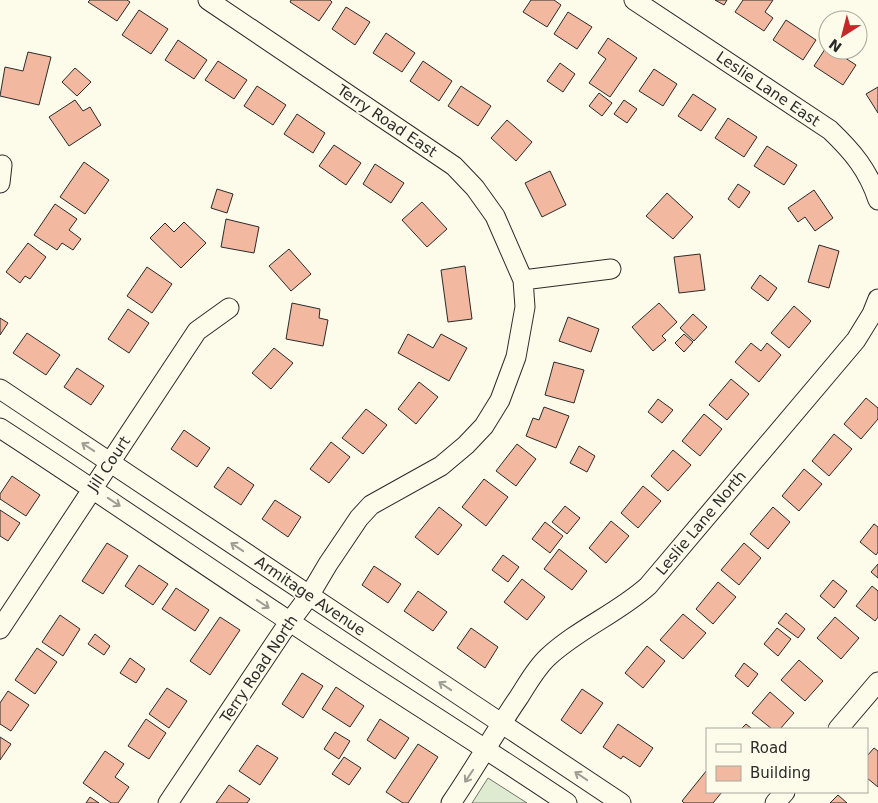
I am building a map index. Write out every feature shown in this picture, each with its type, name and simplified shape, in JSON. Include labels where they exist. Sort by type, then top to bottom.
[{"type":"street","name":"Terry Road East","points":[[208,0],[454,166],[475,188],[495,216],[523,280]]},
{"type":"street","name":"Leslie Lane East","points":[[634,0],[830,130],[857,158],[872,184],[878,200]]},
{"type":"street","points":[[523,280],[611,269]]},
{"type":"street","name":"Terry Road North","points":[[168,803],[309,596],[359,518],[372,505],[441,466],[466,445],[484,426],[500,400],[516,357],[525,306],[523,280]]},
{"type":"street","name":"Leslie Lane North","points":[[451,803],[539,667],[562,645],[632,600],[648,586],[856,340],[872,314],[878,299]]},
{"type":"street","name":"Jill Court","points":[[0,629],[198,331],[229,308]]},
{"type":"street","name":"Armitage Avenue","points":[[0,389],[621,803]]},
{"type":"street","name":"Armitage Avenue","points":[[0,428],[93,488],[290,622],[567,803]]},
{"type":"street","points":[[839,728],[878,682]]},
{"type":"street","points":[[775,803],[784,793]]},
{"type":"green space","points":[[488,778],[527,803],[472,803]]},
{"type":"building","points":[[90,0],[127,0],[130,2],[117,21],[88,2]]},
{"type":"building","points":[[291,0],[330,0],[332,2],[319,21],[290,2]]},
{"type":"building","points":[[531,0],[554,0],[561,5],[547,27],[523,12]]},
{"type":"building","points":[[715,0],[727,0],[724,5]]},
{"type":"building","points":[[743,0],[773,0],[765,12],[773,18],[764,31],[735,12]]},
{"type":"building","points":[[346,7],[370,22],[355,45],[332,29]]},
{"type":"building","points":[[139,10],[168,29],[151,54],[122,35]]},
{"type":"building","points":[[568,12],[592,27],[577,49],[554,34]]},
{"type":"building","points":[[786,20],[816,40],[803,60],[773,40]]},
{"type":"building","points":[[386,33],[415,53],[402,72],[373,53]]},
{"type":"building","points":[[608,38],[637,58],[610,97],[589,83],[606,59],[598,53]]},
{"type":"building","points":[[178,40],[207,60],[194,79],[165,60]]},
{"type":"building","points":[[28,52],[51,57],[39,105],[0,96],[5,67],[23,71]]},
{"type":"building","points":[[818,60],[848,60],[856,65],[843,85],[814,66]]},
{"type":"building","points":[[218,61],[247,80],[234,99],[205,80]]},
{"type":"building","points":[[423,61],[452,81],[439,101],[410,81]]},
{"type":"building","points":[[560,63],[575,74],[563,92],[547,81]]},
{"type":"building","points":[[75,68],[91,82],[77,96],[62,82]]},
{"type":"building","points":[[654,69],[677,84],[663,106],[639,91]]},
{"type":"building","points":[[257,86],[286,105],[273,125],[244,106]]},
{"type":"building","points":[[461,86],[491,106],[478,126],[448,106]]},
{"type":"building","points":[[878,87],[878,113],[866,94]]},
{"type":"building","points":[[599,93],[612,103],[602,116],[589,106]]},
{"type":"building","points":[[693,94],[716,109],[701,131],[678,116]]},
{"type":"building","points":[[75,100],[83,111],[90,107],[101,125],[69,146],[49,117]]},
{"type":"building","points":[[624,100],[637,109],[627,123],[614,114]]},
{"type":"building","points":[[297,114],[325,133],[313,153],[284,134]]},
{"type":"building","points":[[728,118],[757,137],[744,157],[715,138]]},
{"type":"building","points":[[507,120],[532,142],[516,161],[491,138]]},
{"type":"building","points":[[334,145],[361,163],[346,185],[319,166]]},
{"type":"building","points":[[767,146],[797,165],[784,185],[754,166]]},
{"type":"building","points":[[84,162],[109,180],[85,214],[60,197]]},
{"type":"building","points":[[375,164],[404,183],[391,203],[363,184]]},
{"type":"building","points":[[550,171],[566,205],[542,217],[525,183]]},
{"type":"building","points":[[738,184],[750,192],[739,208],[728,199]]},
{"type":"building","points":[[217,189],[233,194],[227,213],[211,208]]},
{"type":"building","points":[[814,190],[833,218],[815,231],[805,217],[798,222],[788,208]]},
{"type":"building","points":[[667,193],[693,217],[673,239],[646,216]]},
{"type":"building","points":[[422,202],[447,229],[427,247],[402,220]]},
{"type":"building","points":[[55,204],[77,219],[69,230],[81,239],[73,250],[62,243],[57,250],[34,235]]},
{"type":"building","points":[[226,219],[259,227],[254,253],[221,247]]},
{"type":"building","points":[[184,222],[206,243],[181,268],[150,238],[165,223],[174,232]]},
{"type":"building","points":[[28,243],[46,257],[30,279],[25,276],[20,283],[6,272]]},
{"type":"building","points":[[819,245],[839,251],[829,288],[808,282]]},
{"type":"building","points":[[289,249],[311,274],[291,291],[269,266]]},
{"type":"building","points":[[700,254],[705,290],[679,293],[674,257]]},
{"type":"building","points":[[465,266],[472,319],[448,322],[441,270]]},
{"type":"building","points":[[147,267],[172,284],[152,313],[127,296]]},
{"type":"building","points":[[760,275],[777,288],[768,301],[751,288]]},
{"type":"building","points":[[292,303],[320,309],[319,318],[328,320],[323,346],[286,339]]},
{"type":"building","points":[[659,303],[677,322],[662,336],[666,340],[653,351],[632,327]]},
{"type":"building","points":[[794,306],[811,321],[789,348],[771,333]]},
{"type":"building","points":[[128,309],[149,323],[129,353],[108,339]]},
{"type":"building","points":[[693,314],[707,327],[694,341],[680,328]]},
{"type":"building","points":[[568,317],[599,329],[591,352],[559,341]]},
{"type":"building","points":[[0,318],[8,323],[0,335]]},
{"type":"building","points":[[27,333],[60,355],[46,375],[13,353]]},
{"type":"building","points":[[408,334],[433,348],[441,334],[467,348],[449,381],[398,353]]},
{"type":"building","points":[[684,334],[693,342],[684,352],[675,343]]},
{"type":"building","points":[[751,343],[761,351],[767,343],[781,355],[759,382],[735,362]]},
{"type":"building","points":[[274,348],[293,363],[271,389],[252,373]]},
{"type":"building","points":[[554,362],[584,370],[574,403],[545,395]]},
{"type":"building","points":[[77,368],[104,386],[91,405],[64,387]]},
{"type":"building","points":[[731,379],[749,394],[727,420],[709,405]]},
{"type":"building","points":[[419,382],[438,397],[416,424],[398,409]]},
{"type":"building","points":[[866,398],[878,408],[878,419],[861,439],[844,424]]},
{"type":"building","points":[[658,399],[673,410],[662,423],[648,412]]},
{"type":"building","points":[[544,407],[569,416],[556,448],[526,436],[533,418],[539,420]]},
{"type":"building","points":[[366,409],[387,425],[363,454],[342,438]]},
{"type":"building","points":[[704,414],[722,429],[700,456],[682,441]]},
{"type":"building","points":[[184,430],[210,448],[197,467],[171,449]]},
{"type":"building","points":[[834,434],[852,449],[829,476],[812,461]]},
{"type":"building","points":[[331,442],[350,457],[329,483],[310,469]]},
{"type":"building","points":[[517,444],[536,459],[516,486],[496,471]]},
{"type":"building","points":[[579,446],[595,456],[587,472],[570,463]]},
{"type":"building","points":[[673,450],[691,465],[668,491],[651,476]]},
{"type":"building","points":[[228,467],[254,485],[241,505],[214,487]]},
{"type":"building","points":[[804,469],[822,484],[799,511],[782,496]]},
{"type":"building","points":[[12,476],[40,495],[26,516],[0,499],[0,494]]},
{"type":"building","points":[[484,479],[508,497],[486,526],[462,507]]},
{"type":"building","points":[[643,486],[661,501],[638,528],[621,513]]},
{"type":"building","points":[[275,500],[301,517],[288,537],[262,519]]},
{"type":"building","points":[[565,506],[580,518],[567,534],[552,522]]},
{"type":"building","points":[[439,507],[462,525],[438,555],[415,537]]},
{"type":"building","points":[[773,507],[790,522],[768,549],[750,534]]},
{"type":"building","points":[[0,510],[20,523],[8,541],[0,536]]},
{"type":"building","points":[[611,521],[629,536],[606,563],[589,548]]},
{"type":"building","points":[[545,522],[563,536],[550,553],[532,539]]},
{"type":"building","points":[[874,524],[878,527],[878,552],[876,555],[860,542]]},
{"type":"building","points":[[107,543],[128,556],[103,594],[82,581]]},
{"type":"building","points":[[744,543],[761,558],[739,585],[721,570]]},
{"type":"building","points":[[559,549],[587,571],[572,590],[544,569]]},
{"type":"building","points":[[503,555],[519,567],[508,582],[492,570]]},
{"type":"building","points":[[878,564],[878,578],[871,572]]},
{"type":"building","points":[[139,565],[168,584],[153,605],[125,586]]},
{"type":"building","points":[[374,566],[401,584],[388,603],[362,585]]},
{"type":"building","points":[[522,579],[545,597],[527,620],[504,602]]},
{"type":"building","points":[[833,580],[847,591],[834,608],[820,596]]},
{"type":"building","points":[[718,582],[736,597],[713,624],[696,609]]},
{"type":"building","points":[[872,586],[878,591],[878,617],[875,621],[856,606]]},
{"type":"building","points":[[176,588],[209,610],[195,631],[162,609]]},
{"type":"building","points":[[418,591],[447,612],[433,631],[404,611]]},
{"type":"building","points":[[786,613],[805,629],[798,638],[778,623]]},
{"type":"building","points":[[683,614],[706,633],[683,659],[660,640]]},
{"type":"building","points":[[60,615],[80,629],[63,656],[42,642]]},
{"type":"building","points":[[220,617],[240,630],[210,675],[190,661]]},
{"type":"building","points":[[835,617],[859,638],[841,659],[817,638]]},
{"type":"building","points":[[471,628],[498,647],[485,668],[457,648]]},
{"type":"building","points":[[777,628],[791,639],[778,656],[764,644]]},
{"type":"building","points":[[95,634],[110,646],[104,655],[88,644]]},
{"type":"building","points":[[647,646],[665,661],[643,688],[625,673]]},
{"type":"building","points":[[37,648],[57,662],[35,694],[15,680]]},
{"type":"building","points":[[130,658],[145,669],[136,683],[120,673]]},
{"type":"building","points":[[799,660],[823,681],[805,701],[781,680]]},
{"type":"building","points":[[744,663],[758,674],[748,687],[735,676]]},
{"type":"building","points":[[302,673],[323,686],[303,718],[282,704]]},
{"type":"building","points":[[336,687],[364,706],[350,727],[322,709]]},
{"type":"building","points":[[167,688],[187,701],[169,728],[149,714]]},
{"type":"building","points":[[582,689],[603,703],[581,734],[561,720]]},
{"type":"building","points":[[8,691],[29,705],[11,731],[0,724],[0,703]]},
{"type":"building","points":[[770,692],[794,713],[781,728],[771,728],[752,713]]},
{"type":"building","points":[[146,719],[166,733],[149,759],[128,746]]},
{"type":"building","points":[[380,719],[409,738],[395,759],[367,740]]},
{"type":"building","points":[[618,724],[653,748],[640,767],[623,756],[621,759],[603,747]]},
{"type":"building","points":[[746,724],[751,728],[742,728]]},
{"type":"building","points":[[335,732],[350,741],[339,759],[324,749]]},
{"type":"building","points":[[0,737],[11,744],[0,760]]},
{"type":"building","points":[[418,744],[438,757],[408,803],[403,803],[386,792]]},
{"type":"building","points":[[257,745],[278,758],[260,785],[239,771]]},
{"type":"building","points":[[874,748],[878,751],[878,787],[868,779],[868,755]]},
{"type":"building","points":[[105,751],[124,764],[115,777],[129,787],[118,803],[111,803],[83,783]]},
{"type":"building","points":[[344,757],[361,768],[349,785],[332,774]]},
{"type":"building","points":[[706,771],[706,793],[721,793],[713,803],[684,803],[682,801]]},
{"type":"building","points":[[229,785],[250,799],[247,803],[216,803]]},
{"type":"building","points":[[838,795],[847,803],[830,803]]},
{"type":"building","points":[[90,797],[99,803],[86,803]]}]
